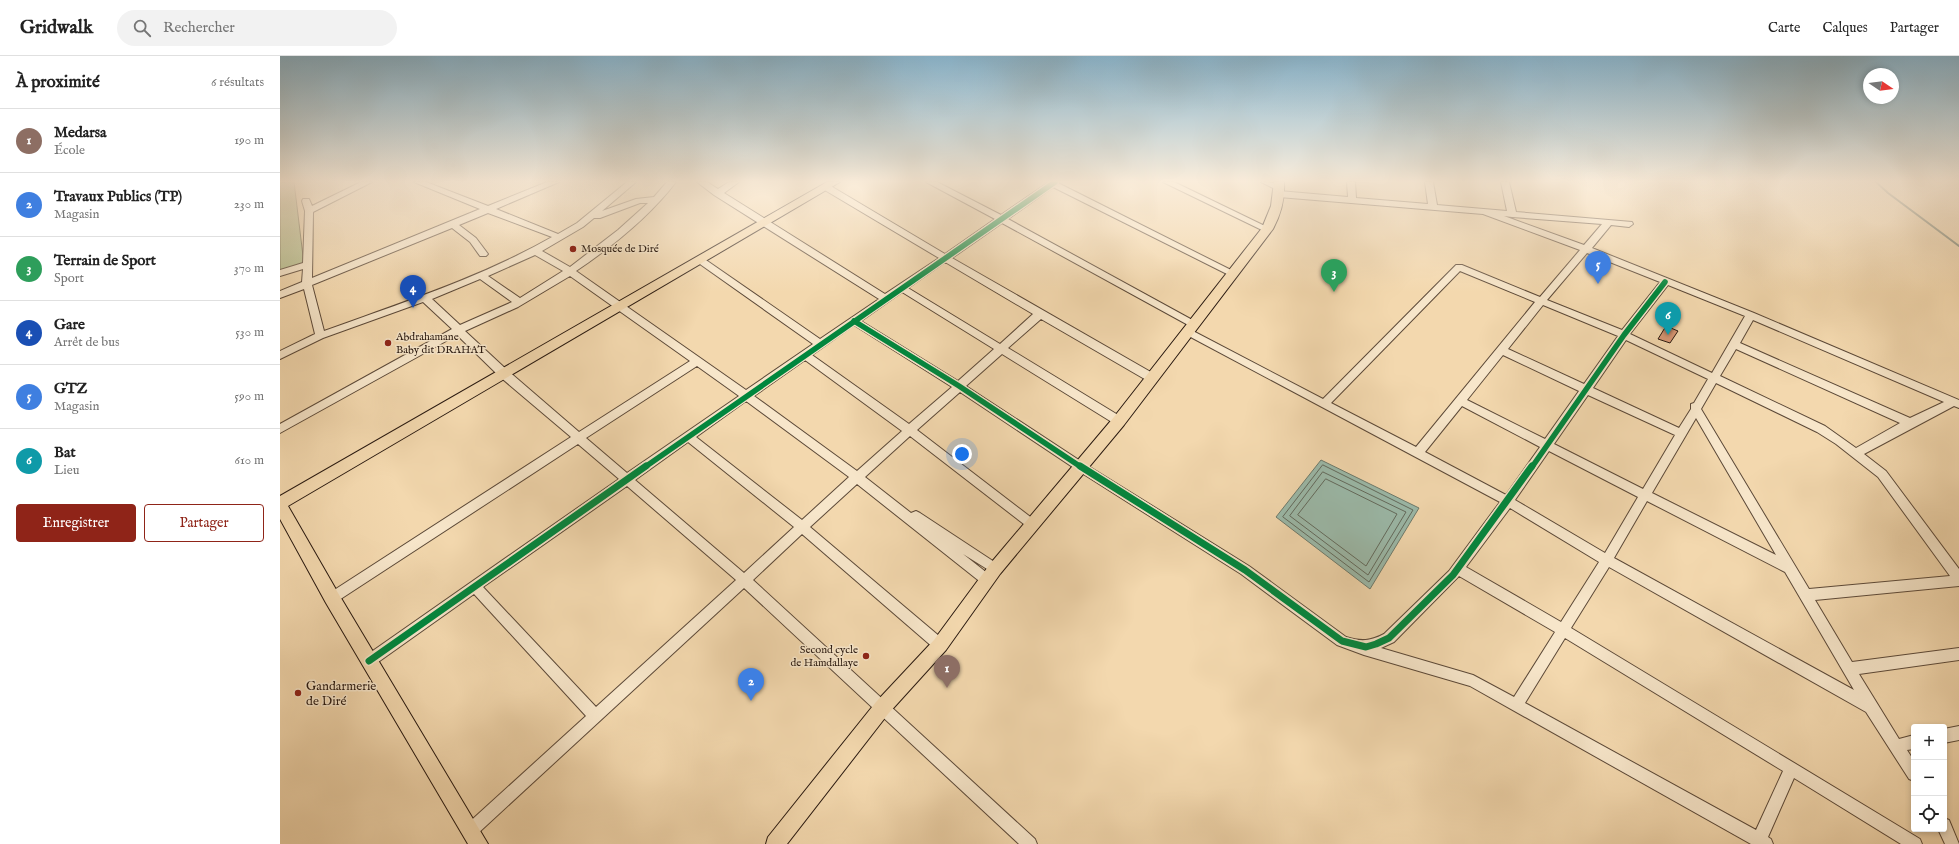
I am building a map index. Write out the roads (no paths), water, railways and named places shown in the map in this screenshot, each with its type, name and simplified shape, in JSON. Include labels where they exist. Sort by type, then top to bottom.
[{"type":"main road","points":[[474,838],[332,598],[280,504],[618,306],[773,219]]},
{"type":"main road","points":[[775,844],[882,708],[940,646],[991,575],[1119,421],[1267,229],[1273,219]]},
{"type":"street","points":[[308,219],[307,283],[320,336]]},
{"type":"street","points":[[280,295],[466,219]]},
{"type":"street","points":[[513,219],[559,237]]},
{"type":"street","points":[[580,225],[588,219]]},
{"type":"street","points":[[280,355],[320,336],[425,298],[481,275],[535,251],[592,219]]},
{"type":"street","points":[[280,429],[458,330],[519,302],[570,271],[607,244],[636,219]]},
{"type":"street","points":[[759,219],[886,299]]},
{"type":"street","points":[[884,219],[945,258],[1152,378]]},
{"type":"street","points":[[369,661],[820,344],[1002,219],[1324,404],[1508,501],[1607,560],[1870,707]]},
{"type":"street","points":[[1125,219],[1232,273]]},
{"type":"street","points":[[1245,219],[1267,229]]},
{"type":"street","points":[[1503,219],[1586,249],[1665,282],[1751,315],[1956,403]]},
{"type":"street","points":[[1570,219],[1629,224]]},
{"type":"street","points":[[1418,453],[1541,301],[1609,222]]},
{"type":"street","points":[[453,224],[473,240],[483,254]]},
{"type":"street","points":[[535,251],[570,271],[747,396],[991,575]]},
{"type":"street","points":[[700,260],[820,344]]},
{"type":"street","points":[[280,273],[306,265]]},
{"type":"street","points":[[1324,404],[1459,267],[1624,335],[1821,429],[1856,453],[1882,474],[1959,580]]},
{"type":"street","points":[[481,275],[519,302]]},
{"type":"street","points":[[1359,648],[1376,645],[1389,638],[1458,568],[1508,501],[1624,335],[1665,282]]},
{"type":"street","points":[[902,288],[1119,421]]},
{"type":"street","points":[[425,298],[503,373],[744,580],[1030,844]]},
{"type":"street","points":[[474,838],[596,717],[857,477],[1040,314]]},
{"type":"street","points":[[1516,705],[1607,560],[1695,407],[1751,315]]},
{"type":"street","points":[[854,321],[959,386],[1081,467],[1244,570],[1342,641],[1359,648],[1473,681],[1763,842],[1791,769]]},
{"type":"street","points":[[1733,344],[1910,423]]},
{"type":"street","points":[[1501,350],[1680,433]]},
{"type":"street","points":[[805,355],[910,430],[1033,525]]},
{"type":"street","points":[[332,598],[697,361]]},
{"type":"street","points":[[1460,401],[1790,568]]},
{"type":"street","points":[[1856,453],[1910,423],[1956,403]]},
{"type":"street","points":[[1695,407],[1870,707],[1911,769]]},
{"type":"street","points":[[689,437],[802,528],[940,646]]},
{"type":"street","points":[[895,502],[991,575]]},
{"type":"street","points":[[1458,568],[1563,630],[1914,844]]},
{"type":"street","points":[[1805,595],[1959,580]]},
{"type":"street","points":[[475,587],[596,717]]},
{"type":"street","points":[[1848,669],[1959,654]]},
{"type":"street","points":[[1947,735],[1959,733]]},
{"type":"street","points":[[1897,746],[1911,743]]},
{"type":"street","points":[[1947,831],[1953,844]]},
{"type":"water","points":[[1321,460],[1419,508],[1370,589],[1276,517]]},
{"type":"waterway","points":[[1923,219],[1959,246]]},
{"type":"place","name":"Mosquée de Diré","points":[[573,249]]},
{"type":"place","name":"GTZ","points":[[1598,284]]},
{"type":"place","name":"Terrain de Sport","points":[[1334,292]]},
{"type":"place","name":"Gare","points":[[413,308]]},
{"type":"place","name":"Bat","points":[[1668,335]]},
{"type":"place","name":"Abdrahamane Baby dit DRAHAT","points":[[388,343]]},
{"type":"place","name":"Second cycle de Hamdallaye","points":[[866,656]]},
{"type":"place","name":"Medarsa","points":[[947,688]]},
{"type":"place","name":"Gandarmerie de Diré","points":[[298,693]]},
{"type":"place","name":"Travaux Publics (TP)","points":[[751,701]]}]
